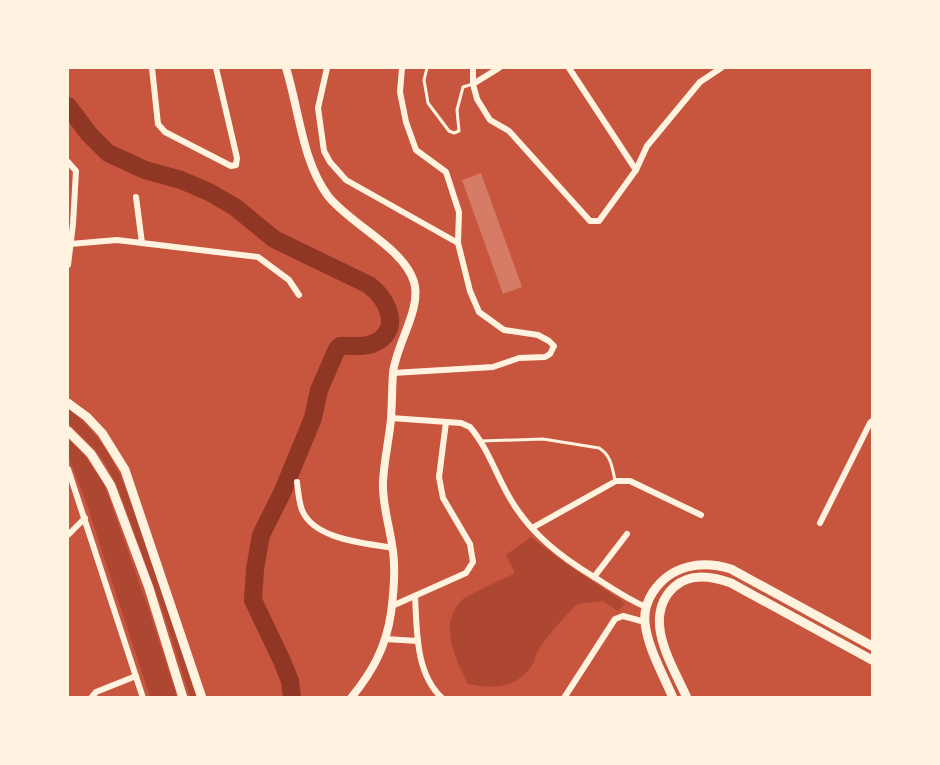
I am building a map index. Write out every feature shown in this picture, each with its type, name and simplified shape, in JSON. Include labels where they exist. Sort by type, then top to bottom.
[{"type":"highway","points":[[68,403],[87,417],[102,433],[133,487],[202,698]]},
{"type":"highway","points":[[68,431],[91,454],[111,486],[149,588],[183,698]]},
{"type":"highway","points":[[673,698],[652,650],[645,622],[646,607],[657,586],[675,571],[700,564],[722,566],[747,577],[873,646]]},
{"type":"highway","points":[[684,697],[662,639],[658,612],[662,601],[676,584],[690,578],[716,578],[731,583],[873,660]]},
{"type":"street","points":[[152,68],[158,124],[165,132],[231,166],[236,165],[237,158],[216,68]]},
{"type":"street","points":[[286,68],[295,95],[307,152],[315,174],[327,194],[342,212],[400,260],[411,274],[416,294],[414,306],[398,346],[393,373],[391,418],[383,481],[393,548],[392,606],[383,649],[366,679],[351,698]]},
{"type":"street","points":[[327,68],[318,108],[324,152],[330,162],[346,180],[458,243]]},
{"type":"street","points":[[393,373],[493,367],[519,358],[545,357],[550,354],[554,346],[538,335],[504,330],[479,312],[470,291],[458,243],[459,212],[446,172],[416,150],[406,122],[400,92],[402,68]]},
{"type":"street","points":[[473,68],[473,84],[477,99],[490,120],[509,130],[590,221],[599,221],[636,170],[647,146],[700,82],[721,68]]},
{"type":"street","points":[[473,84],[499,68]]},
{"type":"street","points":[[569,68],[636,170]]},
{"type":"street","points":[[68,162],[76,171],[68,265]]},
{"type":"street","points":[[136,197],[142,243]]},
{"type":"street","points":[[70,244],[117,240],[258,257],[289,280],[299,295]]},
{"type":"street","points":[[391,418],[461,423],[470,428],[512,502],[531,528],[552,549],[629,600],[646,607]]},
{"type":"street","points":[[820,522],[873,421]]},
{"type":"street","points":[[392,606],[466,573],[473,562],[470,544],[443,498],[439,477],[446,422]]},
{"type":"street","points":[[68,469],[143,698]]},
{"type":"street","points":[[531,528],[616,481],[630,481],[701,515]]},
{"type":"street","points":[[297,483],[302,509],[312,525],[353,541],[393,548]]},
{"type":"street","points":[[68,535],[85,518]]},
{"type":"street","points":[[594,577],[627,534]]},
{"type":"street","points":[[415,596],[418,641],[423,669],[442,698]]},
{"type":"street","points":[[564,698],[615,618],[623,616],[645,622]]},
{"type":"street","points":[[385,639],[418,641]]},
{"type":"street","points":[[91,698],[96,692],[136,676]]},
{"type":"lane","points":[[427,68],[424,80],[428,103],[449,130],[454,133],[459,131],[457,110],[463,87],[473,84]]},
{"type":"lane","points":[[479,441],[543,439],[598,448],[605,452],[610,460],[616,481]]},
{"type":"shaded area","points":[[68,408],[99,440],[120,474],[196,697],[190,697],[163,612],[118,488],[94,448],[68,423]]},
{"type":"shaded area","points":[[68,439],[82,452],[104,484],[177,697],[150,697],[84,496],[68,455]]},
{"type":"shaded area","points":[[531,537],[625,603],[618,611],[603,601],[577,604],[549,635],[539,648],[531,667],[518,680],[494,687],[468,684],[451,642],[450,631],[454,610],[465,598],[515,573],[506,555]]},
{"type":"building","points":[[481,173],[522,287],[503,294],[462,180]]},
{"type":"waterway","points":[[68,106],[89,134],[108,153],[145,170],[181,180],[209,192],[235,207],[274,239],[369,285],[387,307],[390,324],[382,339],[368,345],[340,346],[337,349],[319,390],[313,418],[282,493],[261,535],[255,569],[253,600],[290,681],[292,698]]}]
